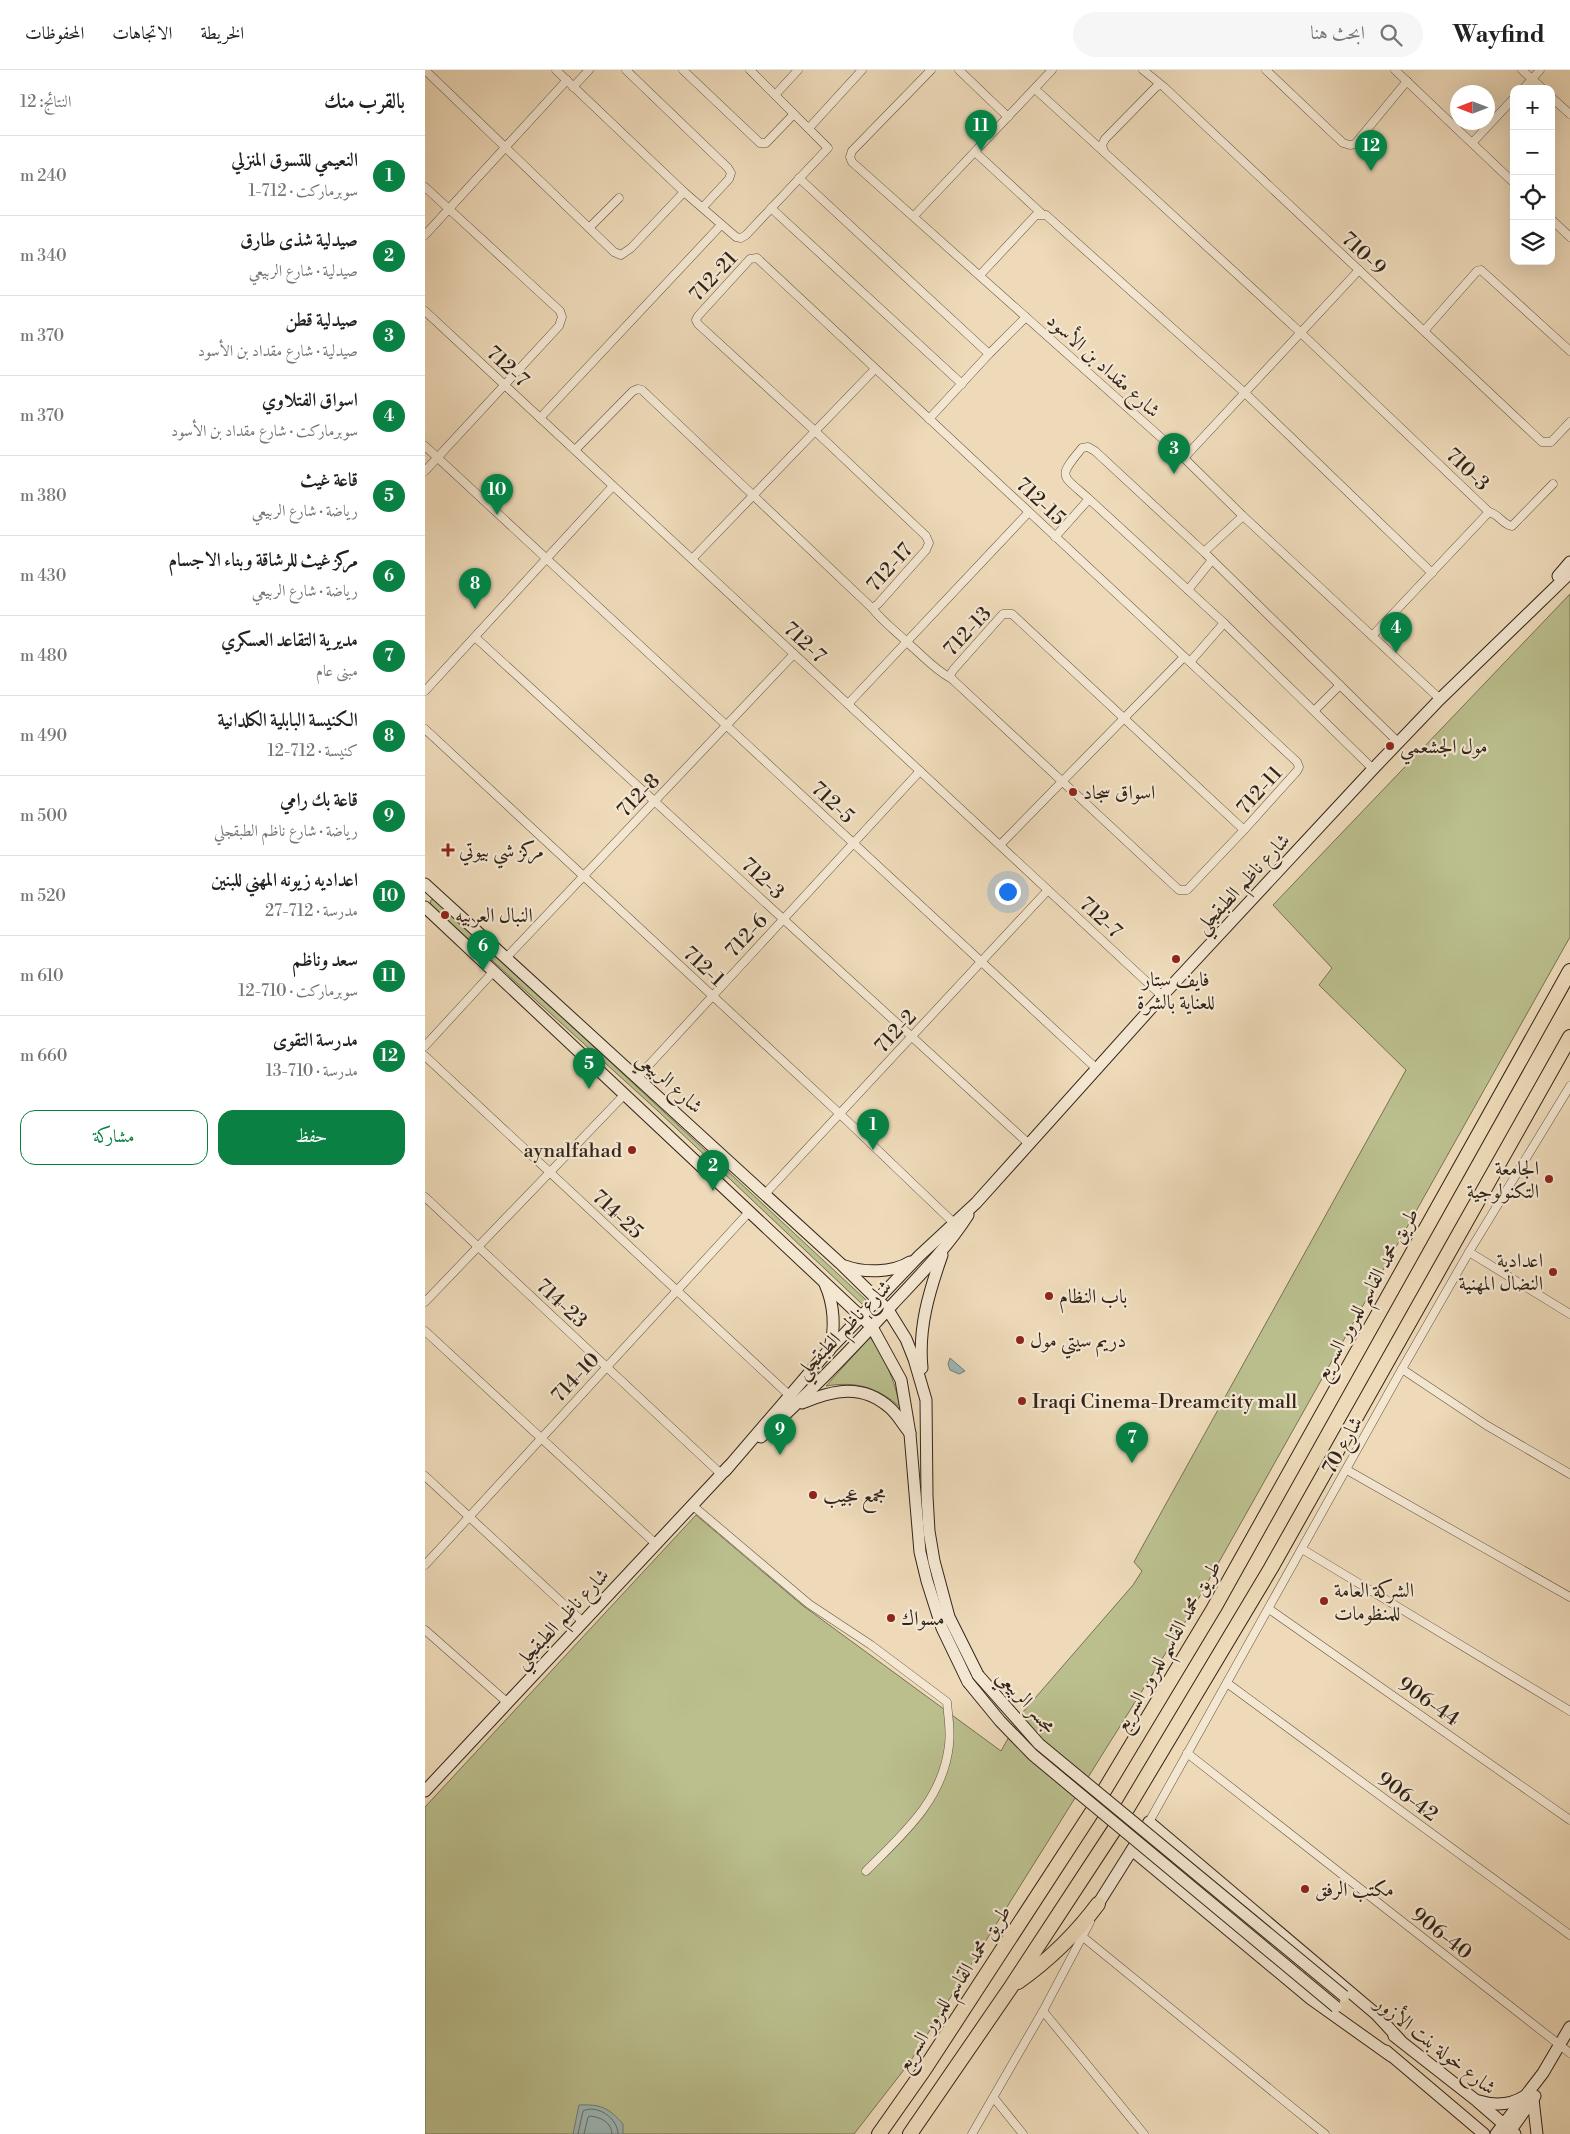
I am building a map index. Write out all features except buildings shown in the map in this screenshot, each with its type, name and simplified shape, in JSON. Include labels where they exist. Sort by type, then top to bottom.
[{"type":"highway","name":"طريق محمد القاسم للمرور السريع","points":[[1104,1791],[1214,1608],[1570,971]]},
{"type":"highway","points":[[1127,1809],[1271,1568],[1570,1038]]},
{"type":"highway","name":"طريق محمد القاسم للمرور السريع","points":[[879,2134],[924,2070],[1092,1812]]},
{"type":"highway","points":[[910,2134],[1011,1987],[1113,1830]]},
{"type":"highway","points":[[1011,1987],[1058,1950],[1086,1920],[1097,1904]]},
{"type":"highway","points":[[873,2134],[924,2070]]},
{"type":"main road","name":"شارع ناظم الطبقجلي","points":[[1544,596],[1570,562]]},
{"type":"main road","name":"شارع ناظم الطبقجلي","points":[[723,1472],[796,1406],[888,1310],[943,1250],[957,1226],[976,1203],[1162,996],[1440,699],[1570,572]]},
{"type":"main road","name":"شارع الربيعي","points":[[426,887],[843,1265],[888,1310]]},
{"type":"main road","name":"شارع الربيعي","points":[[425,907],[872,1327]]},
{"type":"main road","name":"شارع ناظم الطبقجلي","points":[[427,1786],[508,1703],[723,1472],[829,1351],[878,1299],[919,1256],[957,1226]]},
{"type":"main road","points":[[926,1400],[921,1366],[923,1324],[926,1302],[943,1250]]},
{"type":"main road","points":[[843,1265],[863,1270],[894,1269],[919,1256]]},
{"type":"main road","points":[[823,1280],[829,1292],[832,1310],[832,1333],[829,1351]]},
{"type":"main road","name":"مجسر الربيعي","points":[[888,1310],[907,1339],[926,1400],[927,1496],[929,1531],[934,1561],[949,1616],[973,1678],[1039,1744],[1344,1996]]},
{"type":"main road","name":"مجسر الربيعي","points":[[872,1327],[901,1380],[910,1434],[921,1552],[927,1582],[942,1628],[1000,1721],[1033,1755],[1336,2008]]},
{"type":"main road","points":[[796,1406],[815,1398],[850,1390],[872,1397],[891,1409],[910,1434]]},
{"type":"main road","points":[[1147,1825],[1376,2014],[1396,2034],[1399,2040]]},
{"type":"main road","points":[[1097,1904],[1133,1847],[1311,1999],[1391,2056]]},
{"type":"main road","name":"شارع خولة بنت الأزور","points":[[1344,1996],[1477,2101],[1509,2131]]},
{"type":"main road","name":"شارع خولة بنت الأزور","points":[[1336,2008],[1484,2134]]},
{"type":"main road","points":[[1496,2134],[1509,2131],[1570,2027]]},
{"type":"main road","points":[[1477,2101],[1504,2104],[1531,2096]]},
{"type":"main road","points":[[1531,2096],[1537,2134]]},
{"type":"main road","points":[[1463,2116],[1470,2134]]},
{"type":"street","points":[[425,70],[614,252],[621,255],[631,248],[684,192]]},
{"type":"street","points":[[556,70],[684,192],[735,237],[741,238],[746,235],[827,149],[827,146],[750,70]]},
{"type":"street","points":[[573,87],[589,70]]},
{"type":"street","points":[[626,70],[731,173],[729,179],[703,207]]},
{"type":"street","points":[[683,70],[760,143],[766,143],[794,114]]},
{"type":"street","points":[[775,95],[798,70]]},
{"type":"street","points":[[809,128],[862,70]]},
{"type":"street","name":"شارع مقداد بن الأسود","points":[[931,70],[852,151],[850,157],[852,162],[1184,458],[1243,516],[1440,699]]},
{"type":"street","points":[[959,70],[1008,117]]},
{"type":"street","points":[[914,216],[1052,70]]},
{"type":"street","name":"710-9","points":[[1143,70],[1542,442],[1551,442],[1570,422]]},
{"type":"street","points":[[1266,70],[1343,143],[1350,145],[1355,144],[1407,82]]},
{"type":"street","points":[[1395,70],[1510,178]]},
{"type":"street","points":[[1522,70],[1539,85]]},
{"type":"street","points":[[1527,85],[1541,70]]},
{"type":"street","points":[[425,235],[567,80]]},
{"type":"street","points":[[1104,152],[1102,145],[1105,139],[1160,85]]},
{"type":"street","name":"710-3","points":[[1035,89],[1301,333],[1489,512],[1372,636]]},
{"type":"street","points":[[1555,101],[1570,114]]},
{"type":"street","points":[[1472,142],[1510,102]]},
{"type":"street","points":[[975,152],[1041,214]]},
{"type":"street","points":[[799,178],[989,354]]},
{"type":"street","points":[[425,187],[560,311],[562,317],[559,326],[503,384],[425,471]]},
{"type":"street","points":[[589,228],[619,198]]},
{"type":"street","points":[[771,208],[962,384]]},
{"type":"street","points":[[980,275],[1036,215],[1046,214],[1245,393],[1431,573]]},
{"type":"street","points":[[1552,220],[1570,237]]},
{"type":"street","points":[[540,418],[721,225]]},
{"type":"street","name":"712-21","points":[[815,431],[698,324],[698,316],[750,259],[757,258],[875,369]]},
{"type":"street","points":[[1184,458],[1359,270]]},
{"type":"street","points":[[1423,331],[1477,271],[1481,270],[1485,271],[1570,351]]},
{"type":"street","name":"712-7","points":[[425,311],[1162,996]]},
{"type":"street","points":[[929,419],[1026,317]]},
{"type":"street","points":[[692,559],[875,369]]},
{"type":"street","name":"712-15","points":[[875,369],[1187,660]]},
{"type":"street","name":"712-17","points":[[575,450],[633,391],[642,390],[755,495],[872,608],[881,602],[926,550],[929,543],[926,536],[815,431]]},
{"type":"street","name":"712-5","points":[[425,446],[1097,1069]]},
{"type":"street","points":[[1373,769],[1224,623],[1067,479],[1065,468],[1082,448],[1095,450],[1204,552],[1399,743]]},
{"type":"street","points":[[1489,512],[1496,514],[1507,525],[1512,526],[1553,484]]},
{"type":"street","points":[[425,691],[613,486]]},
{"type":"street","points":[[1055,537],[1089,499]]},
{"type":"street","points":[[848,704],[1029,512]]},
{"type":"street","points":[[1204,552],[1243,516]]},
{"type":"street","points":[[1188,590],[1212,560]]},
{"type":"street","points":[[872,608],[888,627],[939,672],[952,679]]},
{"type":"street","name":"712-13","points":[[1125,717],[1012,614],[1003,614],[951,672],[952,679],[1179,890],[1183,892],[1187,890],[1245,830]]},
{"type":"street","points":[[1000,845],[1125,717],[1224,623]]},
{"type":"street","name":"712-3","points":[[475,636],[1029,1144]]},
{"type":"street","name":"712-8","points":[[506,958],[794,654]]},
{"type":"street","name":"712-11","points":[[1125,717],[1245,830],[1299,767],[1297,762],[1187,660]]},
{"type":"street","points":[[1314,712],[1340,685]]},
{"type":"street","name":"712-1","points":[[425,730],[840,1114],[957,1226]]},
{"type":"street","name":"712-6","points":[[637,1078],[920,771]]},
{"type":"street","name":"712-2","points":[[765,1194],[1048,890]]},
{"type":"street","points":[[425,1046],[494,971]]},
{"type":"street","name":"714-25","points":[[425,1056],[789,1396]]},
{"type":"street","name":"شارع 70","points":[[1147,1825],[1402,1369],[1469,1252],[1570,1086]]},
{"type":"street","points":[[425,1302],[625,1094]]},
{"type":"street","name":"714-23","points":[[425,1197],[607,1367],[723,1472]]},
{"type":"street","name":"714-10","points":[[425,1565],[750,1211]]},
{"type":"street","points":[[1469,1252],[1570,1314]]},
{"type":"street","points":[[425,1331],[656,1544]]},
{"type":"street","points":[[1402,1369],[1487,1425],[1570,1474]]},
{"type":"street","points":[[1347,1470],[1570,1597]]},
{"type":"street","points":[[425,1476],[583,1622]]},
{"type":"street","points":[[692,1505],[809,1604],[871,1645],[947,1702],[949,1744],[943,1772],[932,1799],[907,1831],[867,1871]]},
{"type":"street","points":[[1302,1549],[1570,1711]]},
{"type":"street","name":"906-44","points":[[1269,1609],[1570,1820]]},
{"type":"street","points":[[425,1630],[508,1703]]},
{"type":"street","name":"906-42","points":[[1227,1683],[1570,1935]]},
{"type":"street","name":"906-40","points":[[1187,1753],[1570,2053]]},
{"type":"street","points":[[972,2134],[1043,2011],[1083,1937],[1097,1904]]},
{"type":"street","points":[[1083,1937],[1325,2134]]},
{"type":"street","points":[[1043,2011],[1144,2134]]},
{"type":"street","points":[[994,2098],[1023,2134]]},
{"type":"green space","points":[[1570,594],[1570,937],[1187,1619],[910,2062],[854,2134],[425,2134],[425,1807],[696,1515],[802,1605],[1001,1751],[1023,1712],[1133,1585],[1142,1571],[1134,1562],[1406,1070],[1319,985],[1332,968],[1273,905]]},
{"type":"green space","points":[[435,899],[866,1300],[867,1304],[862,1304],[658,1111],[430,904],[431,900]]},
{"type":"green space","points":[[870,1337],[889,1370],[900,1407],[883,1395],[866,1387],[847,1384],[826,1386]]},
{"type":"water","points":[[950,1358],[965,1371],[959,1374],[950,1370],[948,1364]]},
{"type":"water","points":[[579,2105],[599,2106],[609,2111],[623,2124],[623,2134],[573,2134]]},
{"type":"place","name":"سعد وناظم","points":[[981,151]]},
{"type":"place","name":"مدرسة التقوى","points":[[1371,171]]},
{"type":"place","name":"صيدلية قطن","points":[[1174,474]]},
{"type":"place","name":"اعداديه زيونه المهني للبنين","points":[[497,515]]},
{"type":"place","name":"الكنيسة البابلية الكلدانية","points":[[475,609]]},
{"type":"place","name":"اسواق الفتلاوي","points":[[1396,653]]},
{"type":"place","name":"مول الجشعمي","points":[[1390,746]]},
{"type":"place","name":"اسواق سجاد","points":[[1073,792]]},
{"type":"place","name":"مركز شي بيوتي","points":[[448,850]]},
{"type":"place","name":"النبال العربيه","points":[[445,915]]},
{"type":"place","name":"فايف ستار للعناية بالشرة","points":[[1176,959]]},
{"type":"place","name":"مركز غيث للرشاقة وبناء الاجسام","points":[[483,971]]},
{"type":"place","name":"قاعة غيث","points":[[589,1089]]},
{"type":"place","name":"aynalfahad","points":[[632,1150]]},
{"type":"place","name":"النعيمي للتسوق المنزلي","points":[[873,1150]]},
{"type":"place","name":"الجامعة التكنولوجية","points":[[1549,1179]]},
{"type":"place","name":"صيدلية شذى طارق","points":[[713,1191]]},
{"type":"place","name":"اعدادية النضال المهنية","points":[[1553,1272]]},
{"type":"place","name":"باب النظام","points":[[1049,1296]]},
{"type":"place","name":"دريم سيتي مول","points":[[1020,1340]]},
{"type":"place","name":"Iraqi Cinema-Dreamcity mall","points":[[1022,1401]]},
{"type":"place","name":"قاعة بك رامي","points":[[780,1455]]},
{"type":"place","name":"مديرية التقاعد العسكري","points":[[1132,1463]]},
{"type":"place","name":"مجمع عجيب","points":[[813,1495]]},
{"type":"place","name":"الشركة العامة للمنظومات","points":[[1324,1601]]},
{"type":"place","name":"مسواك","points":[[891,1618]]},
{"type":"place","name":"مكتب الرفق","points":[[1305,1889]]}]
